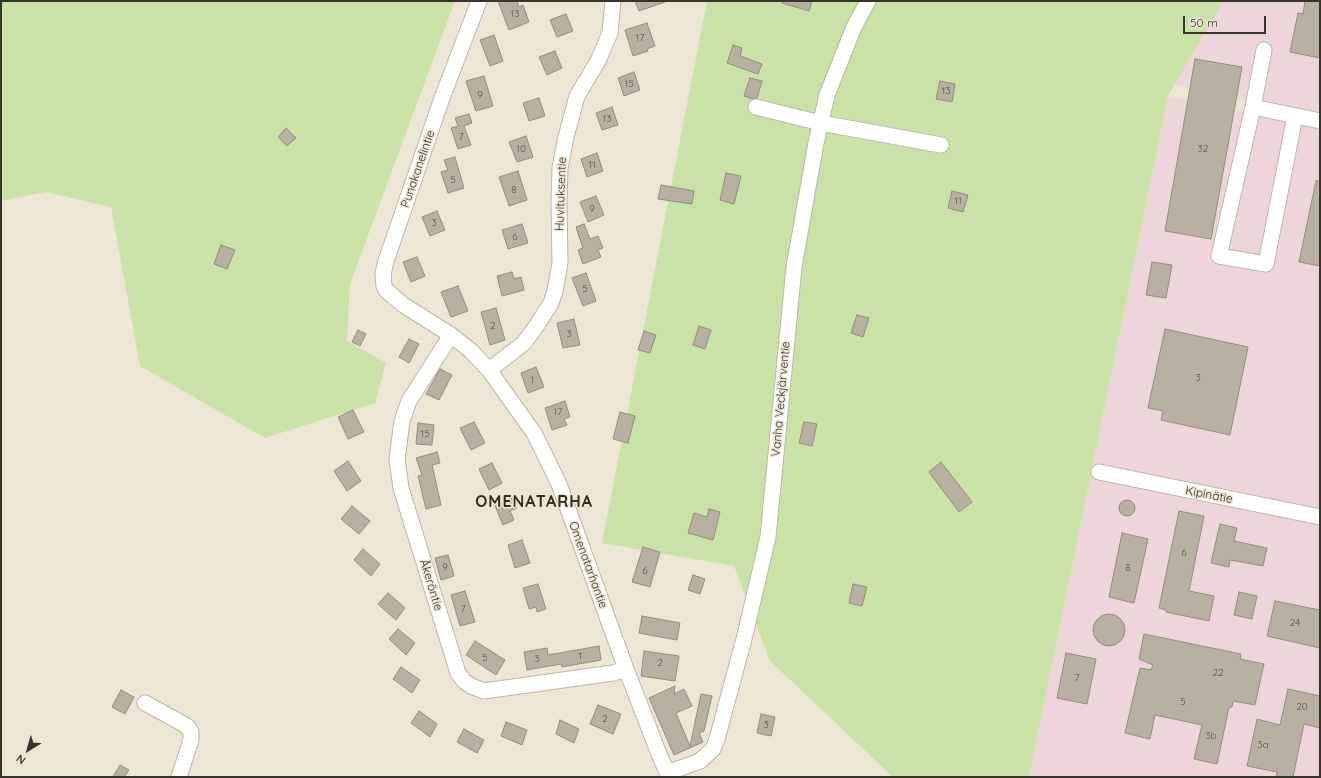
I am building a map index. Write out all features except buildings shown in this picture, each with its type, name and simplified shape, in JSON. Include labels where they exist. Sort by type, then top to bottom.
[{"type":"street","name":"Punakanelintie","points":[[428,321],[402,304],[386,290],[383,274],[386,261],[442,98],[479,1]]},
{"type":"street","name":"Huvituksentie","points":[[489,370],[524,343],[551,303],[555,291],[560,263],[560,168],[566,137],[577,96],[598,61],[610,33],[613,1]]},
{"type":"street","name":"Vanha Veckjärventie","points":[[668,775],[700,761],[713,749],[744,639],[768,537],[794,267],[816,143],[827,95],[854,27],[868,1]]},
{"type":"street","points":[[1264,50],[1253,107],[1219,256],[1266,264],[1295,116]]},
{"type":"street","points":[[756,107],[821,123],[941,145]]},
{"type":"street","points":[[1253,107],[1320,121]]},
{"type":"street","name":"Omenatarhantie","points":[[428,321],[451,335],[471,351],[489,370],[534,433],[559,484],[626,670],[668,775]]},
{"type":"street","name":"Åkeröntie","points":[[451,335],[409,401],[402,421],[397,459],[401,488],[458,673],[464,681],[471,686],[484,691],[626,670]]},
{"type":"street","name":"Kipinätie","points":[[1099,472],[1320,517]]},
{"type":"street","points":[[145,703],[187,726],[191,732],[191,740],[179,777]]},
{"type":"shaded area","points":[[1190,1],[1320,1],[1320,116],[1172,84]]},
{"type":"shaded area","points":[[1168,96],[1320,128],[1320,777],[1029,777]]},
{"type":"green space","points":[[1,1],[455,1],[350,284],[347,341],[386,363],[375,403],[265,438],[140,366],[111,207],[46,192],[1,201]]},
{"type":"green space","points":[[707,1],[1229,1],[1222,3],[1168,96],[1029,777],[893,777],[770,661],[734,566],[602,543]]},
{"type":"district","name":"OMENATARHA","points":[[534,502]]}]
